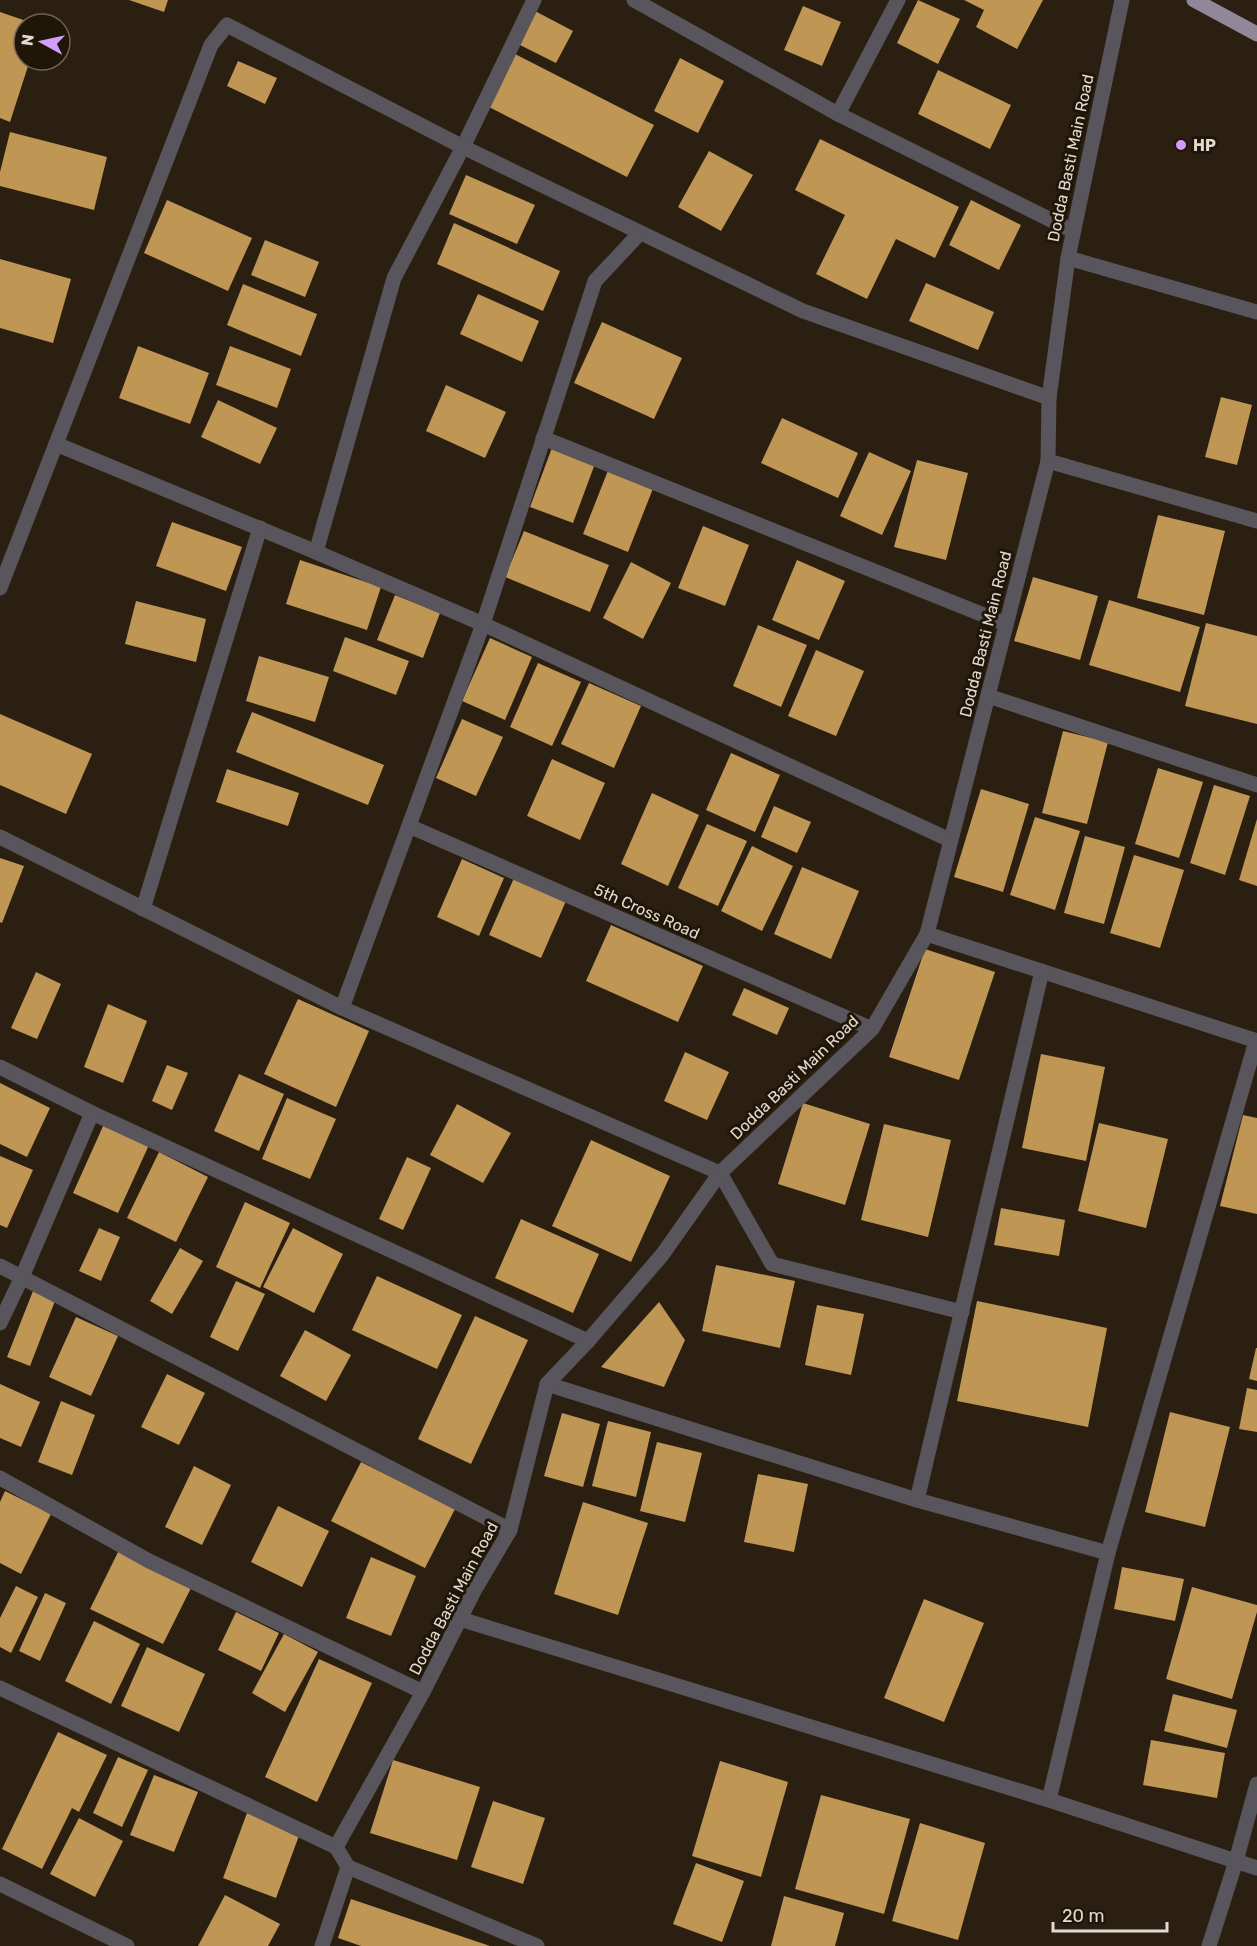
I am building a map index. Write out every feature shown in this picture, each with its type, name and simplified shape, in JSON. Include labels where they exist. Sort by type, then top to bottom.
[{"type":"main road","points":[[1194,0],[1257,34]]},
{"type":"street","points":[[316,552],[394,278],[463,147],[534,0]]},
{"type":"street","points":[[634,0],[838,114],[1073,231]]},
{"type":"street","points":[[838,114],[898,0]]},
{"type":"street","name":"Dodda Basti Main Road","points":[[336,1847],[423,1692],[474,1591],[510,1530],[547,1384],[588,1341],[662,1255],[720,1173],[872,1029],[927,934],[1048,460],[1049,398],[1068,258],[1122,0]]},
{"type":"street","points":[[0,588],[211,45],[227,25],[463,147],[803,311],[1049,398]]},
{"type":"street","points":[[342,1008],[483,624],[595,281],[640,233]]},
{"type":"street","points":[[1068,258],[1257,312]]},
{"type":"street","points":[[543,438],[1006,624]]},
{"type":"street","points":[[56,444],[260,528],[483,624],[951,840]]},
{"type":"street","points":[[1048,460],[1257,521]]},
{"type":"street","points":[[143,909],[260,528]]},
{"type":"street","points":[[988,696],[1257,785]]},
{"type":"street","name":"5th Cross Road","points":[[408,826],[872,1029]]},
{"type":"street","points":[[0,837],[342,1008],[720,1173],[772,1264],[962,1312]]},
{"type":"street","points":[[927,934],[1257,1041],[1108,1553],[1049,1800]]},
{"type":"street","points":[[917,1500],[1042,971]]},
{"type":"street","points":[[0,1067],[92,1113],[588,1341]]},
{"type":"street","points":[[0,1323],[92,1113]]},
{"type":"street","points":[[0,1266],[510,1530]]},
{"type":"street","points":[[547,1384],[917,1500],[1108,1553]]},
{"type":"street","points":[[0,1478],[149,1561],[423,1692]]},
{"type":"street","points":[[460,1619],[1049,1800],[1257,1868]]},
{"type":"street","points":[[0,1688],[336,1847],[348,1867],[537,1946]]},
{"type":"street","points":[[1209,1946],[1236,1862],[1257,1784]]},
{"type":"street","points":[[322,1946],[348,1867]]},
{"type":"street","points":[[0,1884],[127,1946]]},
{"type":"building","points":[[129,0],[168,0],[164,12]]},
{"type":"building","points":[[918,0],[960,19],[938,64],[897,43]]},
{"type":"building","points":[[964,0],[1043,0],[1017,49],[976,27],[984,10]]},
{"type":"building","points":[[803,6],[841,22],[822,66],[784,50]]},
{"type":"building","points":[[535,11],[573,31],[556,63],[518,44]]},
{"type":"building","points":[[0,12],[12,16],[12,72],[26,72],[10,122],[0,118]]},
{"type":"building","points":[[513,53],[654,125],[627,177],[487,106]]},
{"type":"building","points":[[680,58],[724,81],[698,133],[654,111]]},
{"type":"building","points":[[238,61],[277,78],[265,104],[227,86]]},
{"type":"building","points":[[938,70],[1011,105],[990,149],[918,114]]},
{"type":"building","points":[[10,132],[107,157],[94,210],[0,186],[0,172]]},
{"type":"building","points":[[820,139],[959,207],[935,258],[896,239],[867,299],[816,274],[845,215],[795,190]]},
{"type":"building","points":[[709,151],[753,175],[721,231],[678,207]]},
{"type":"building","points":[[466,175],[535,205],[517,244],[449,214]]},
{"type":"building","points":[[167,200],[252,238],[228,291],[144,253]]},
{"type":"building","points":[[971,200],[1021,225],[999,270],[949,245]]},
{"type":"building","points":[[454,223],[560,271],[543,311],[437,264]]},
{"type":"building","points":[[265,240],[319,262],[305,297],[251,275]]},
{"type":"building","points":[[0,259],[71,279],[53,343],[0,328]]},
{"type":"building","points":[[926,283],[994,312],[978,350],[909,321]]},
{"type":"building","points":[[243,284],[317,314],[301,356],[227,325]]},
{"type":"building","points":[[478,294],[539,321],[522,362],[460,334]]},
{"type":"building","points":[[602,322],[682,358],[654,419],[574,383]]},
{"type":"building","points":[[138,346],[209,373],[190,424],[119,398]]},
{"type":"building","points":[[230,346],[291,369],[277,408],[216,385]]},
{"type":"building","points":[[446,385],[506,412],[485,458],[426,431]]},
{"type":"building","points":[[1221,397],[1252,405],[1237,465],[1205,457]]},
{"type":"building","points":[[218,400],[277,428],[260,464],[201,437]]},
{"type":"building","points":[[782,418],[858,453],[838,498],[761,463]]},
{"type":"building","points":[[553,445],[596,461],[573,523],[530,507]]},
{"type":"building","points":[[869,452],[911,471],[882,535],[840,516]]},
{"type":"building","points":[[917,460],[968,473],[946,560],[894,547]]},
{"type":"building","points":[[609,468],[654,486],[628,552],[583,534]]},
{"type":"building","points":[[1158,515],[1225,531],[1204,615],[1137,598]]},
{"type":"building","points":[[172,522],[242,547],[226,591],[156,566]]},
{"type":"building","points":[[703,526],[749,545],[725,606],[678,588]]},
{"type":"building","points":[[524,531],[609,565],[590,612],[505,577]]},
{"type":"building","points":[[300,560],[381,587],[367,630],[286,604]]},
{"type":"building","points":[[797,560],[845,581],[819,640],[772,620]]},
{"type":"building","points":[[631,562],[671,583],[643,639],[603,618]]},
{"type":"building","points":[[1033,577],[1098,596],[1080,660],[1014,641]]},
{"type":"building","points":[[395,595],[440,613],[423,658],[377,640]]},
{"type":"building","points":[[1109,600],[1200,627],[1180,692],[1089,665]]},
{"type":"building","points":[[136,601],[206,619],[196,662],[125,644]]},
{"type":"building","points":[[1206,623],[1257,636],[1257,724],[1185,706]]},
{"type":"building","points":[[758,625],[807,645],[781,707],[733,686]]},
{"type":"building","points":[[345,637],[409,661],[396,695],[333,671]]},
{"type":"building","points":[[490,638],[532,657],[505,720],[462,701]]},
{"type":"building","points":[[816,650],[864,671],[836,736],[788,716]]},
{"type":"building","points":[[259,656],[329,677],[315,722],[246,701]]},
{"type":"building","points":[[538,663],[581,682],[552,746],[510,727]]},
{"type":"building","points":[[589,683],[641,706],[614,768],[561,744]]},
{"type":"building","points":[[252,712],[384,765],[368,805],[236,752]]},
{"type":"building","points":[[0,714],[92,754],[66,814],[0,785]]},
{"type":"building","points":[[462,719],[503,737],[476,796],[436,778]]},
{"type":"building","points":[[1063,731],[1108,742],[1087,824],[1042,813]]},
{"type":"building","points":[[731,753],[780,775],[755,832],[706,810]]},
{"type":"building","points":[[552,759],[605,783],[580,840],[527,816]]},
{"type":"building","points":[[1158,768],[1203,782],[1179,858],[1135,844]]},
{"type":"building","points":[[227,769],[299,793],[288,826],[216,802]]},
{"type":"building","points":[[1214,785],[1250,796],[1225,875],[1190,863]]},
{"type":"building","points":[[981,789],[1029,804],[1003,892],[954,877]]},
{"type":"building","points":[[652,793],[699,815],[668,886],[621,864]]},
{"type":"building","points":[[774,806],[811,822],[797,853],[761,837]]},
{"type":"building","points":[[1035,817],[1080,831],[1055,910],[1010,895]]},
{"type":"building","points":[[1257,819],[1257,886],[1239,880]]},
{"type":"building","points":[[707,824],[747,841],[718,906],[678,888]]},
{"type":"building","points":[[1085,836],[1125,847],[1104,924],[1064,913]]},
{"type":"building","points":[[752,846],[793,866],[762,931],[721,911]]},
{"type":"building","points":[[1134,855],[1184,870],[1160,948],[1110,933]]},
{"type":"building","points":[[0,858],[24,866],[2,923],[0,922]]},
{"type":"building","points":[[462,859],[504,878],[479,936],[437,917]]},
{"type":"building","points":[[802,867],[859,891],[831,959],[774,934]]},
{"type":"building","points":[[514,878],[566,901],[541,958],[489,935]]},
{"type":"building","points":[[611,925],[703,966],[678,1022],[586,981]]},
{"type":"building","points":[[925,949],[995,972],[959,1080],[889,1057]]},
{"type":"building","points":[[36,972],[61,984],[37,1039],[11,1028]]},
{"type":"building","points":[[744,988],[789,1008],[777,1035],[732,1015]]},
{"type":"building","points":[[298,999],[369,1031],[336,1107],[264,1074]]},
{"type":"building","points":[[108,1004],[147,1021],[123,1083],[84,1067]]},
{"type":"building","points":[[685,1052],[729,1072],[707,1120],[664,1101]]},
{"type":"building","points":[[1041,1054],[1105,1067],[1086,1161],[1022,1148]]},
{"type":"building","points":[[167,1065],[188,1073],[172,1110],[152,1101]]},
{"type":"building","points":[[239,1074],[284,1094],[259,1151],[214,1131]]},
{"type":"building","points":[[0,1083],[50,1108],[27,1157],[0,1144]]},
{"type":"building","points":[[287,1098],[336,1119],[310,1179],[262,1159]]},
{"type":"building","points":[[803,1103],[870,1124],[845,1205],[778,1184]]},
{"type":"building","points":[[457,1104],[511,1133],[483,1183],[430,1155]]},
{"type":"building","points":[[1243,1115],[1257,1118],[1257,1214],[1220,1206]]},
{"type":"building","points":[[1099,1123],[1168,1139],[1146,1228],[1078,1211]]},
{"type":"building","points":[[104,1124],[149,1145],[118,1213],[73,1193]]},
{"type":"building","points":[[884,1124],[951,1140],[928,1237],[861,1220]]},
{"type":"building","points":[[591,1140],[670,1176],[631,1262],[552,1226]]},
{"type":"building","points":[[159,1152],[208,1177],[176,1242],[127,1218]]},
{"type":"building","points":[[0,1156],[33,1170],[7,1228],[0,1225]]},
{"type":"building","points":[[407,1157],[431,1168],[403,1230],[379,1219]]},
{"type":"building","points":[[245,1202],[290,1223],[260,1288],[216,1267]]},
{"type":"building","points":[[1001,1208],[1065,1220],[1059,1256],[994,1245]]},
{"type":"building","points":[[521,1219],[599,1254],[573,1313],[495,1278]]},
{"type":"building","points":[[99,1228],[120,1237],[101,1281],[79,1271]]},
{"type":"building","points":[[293,1228],[343,1254],[314,1313],[263,1287]]},
{"type":"building","points":[[180,1248],[203,1261],[172,1314],[150,1301]]},
{"type":"building","points":[[716,1265],[795,1281],[780,1348],[702,1331]]},
{"type":"building","points":[[377,1276],[462,1315],[437,1369],[352,1330]]},
{"type":"building","points":[[236,1281],[265,1294],[238,1351],[210,1337]]},
{"type":"building","points":[[33,1291],[55,1301],[30,1366],[7,1357]]},
{"type":"building","points":[[977,1301],[1107,1328],[1088,1427],[957,1401]]},
{"type":"building","points":[[659,1302],[685,1340],[664,1387],[601,1367]]},
{"type":"building","points":[[817,1305],[864,1314],[851,1375],[805,1365]]},
{"type":"building","points":[[475,1316],[528,1340],[471,1464],[418,1439]]},
{"type":"building","points":[[76,1317],[118,1336],[91,1396],[49,1377]]},
{"type":"building","points":[[305,1330],[351,1355],[326,1401],[280,1376]]},
{"type":"building","points":[[1257,1348],[1257,1381],[1249,1379]]},
{"type":"building","points":[[167,1374],[205,1393],[179,1445],[141,1427]]},
{"type":"building","points":[[0,1384],[40,1402],[21,1447],[0,1438]]},
{"type":"building","points":[[1247,1388],[1257,1390],[1257,1432],[1239,1429]]},
{"type":"building","points":[[61,1401],[95,1415],[72,1475],[38,1462]]},
{"type":"building","points":[[1170,1412],[1230,1427],[1205,1527],[1145,1512]]},
{"type":"building","points":[[562,1413],[600,1424],[583,1487],[544,1476]]},
{"type":"building","points":[[608,1421],[651,1432],[636,1497],[592,1486]]},
{"type":"building","points":[[657,1442],[702,1453],[685,1522],[640,1511]]},
{"type":"building","points":[[361,1462],[455,1509],[425,1568],[331,1521]]},
{"type":"building","points":[[194,1466],[231,1485],[202,1545],[165,1527]]},
{"type":"building","points":[[758,1474],[808,1484],[794,1552],[744,1542]]},
{"type":"building","points":[[5,1491],[51,1514],[21,1574],[0,1563],[0,1502]]},
{"type":"building","points":[[583,1502],[648,1523],[618,1615],[554,1594]]},
{"type":"building","points":[[278,1506],[329,1531],[302,1587],[251,1562]]},
{"type":"building","points":[[119,1550],[192,1586],[163,1644],[90,1609]]},
{"type":"building","points":[[371,1557],[416,1576],[391,1636],[346,1618]]},
{"type":"building","points":[[1122,1567],[1184,1579],[1175,1621],[1114,1609]]},
{"type":"building","points":[[16,1586],[38,1597],[11,1653],[0,1647],[0,1618]]},
{"type":"building","points":[[1192,1587],[1257,1605],[1232,1699],[1166,1679]]},
{"type":"building","points":[[45,1593],[66,1603],[40,1661],[19,1651]]},
{"type":"building","points":[[924,1599],[984,1623],[944,1722],[884,1698]]},
{"type":"building","points":[[236,1612],[279,1633],[261,1671],[218,1650]]},
{"type":"building","points":[[94,1621],[140,1644],[111,1704],[65,1681]]},
{"type":"building","points":[[284,1634],[318,1652],[285,1712],[252,1693]]},
{"type":"building","points":[[147,1647],[205,1674],[179,1732],[121,1706]]},
{"type":"building","points":[[319,1659],[372,1683],[317,1802],[265,1777]]},
{"type":"building","points":[[1173,1694],[1237,1710],[1227,1748],[1164,1731]]},
{"type":"building","points":[[58,1732],[107,1755],[79,1812],[72,1808],[42,1869],[2,1849]]},
{"type":"building","points":[[1151,1740],[1225,1753],[1217,1798],[1143,1785]]},
{"type":"building","points":[[118,1757],[148,1770],[122,1827],[93,1813]]},
{"type":"building","points":[[393,1760],[480,1787],[457,1860],[370,1833]]},
{"type":"building","points":[[720,1761],[788,1782],[761,1877],[692,1856]]},
{"type":"building","points":[[154,1775],[198,1792],[174,1852],[130,1835]]},
{"type":"building","points":[[821,1795],[910,1819],[884,1914],[795,1889]]},
{"type":"building","points":[[493,1801],[545,1818],[523,1884],[471,1867]]},
{"type":"building","points":[[247,1813],[300,1833],[276,1898],[223,1878]]},
{"type":"building","points":[[79,1818],[123,1841],[95,1897],[50,1874]]},
{"type":"building","points":[[920,1823],[985,1843],[958,1940],[892,1921]]},
{"type":"building","points":[[696,1863],[744,1881],[722,1942],[673,1924]]},
{"type":"building","points":[[225,1895],[280,1924],[268,1946],[198,1946]]},
{"type":"building","points":[[784,1896],[844,1913],[835,1946],[771,1946]]},
{"type":"building","points":[[351,1899],[490,1946],[361,1946],[338,1938]]},
{"type":"place","name":"HP","points":[[1181,145]]}]
